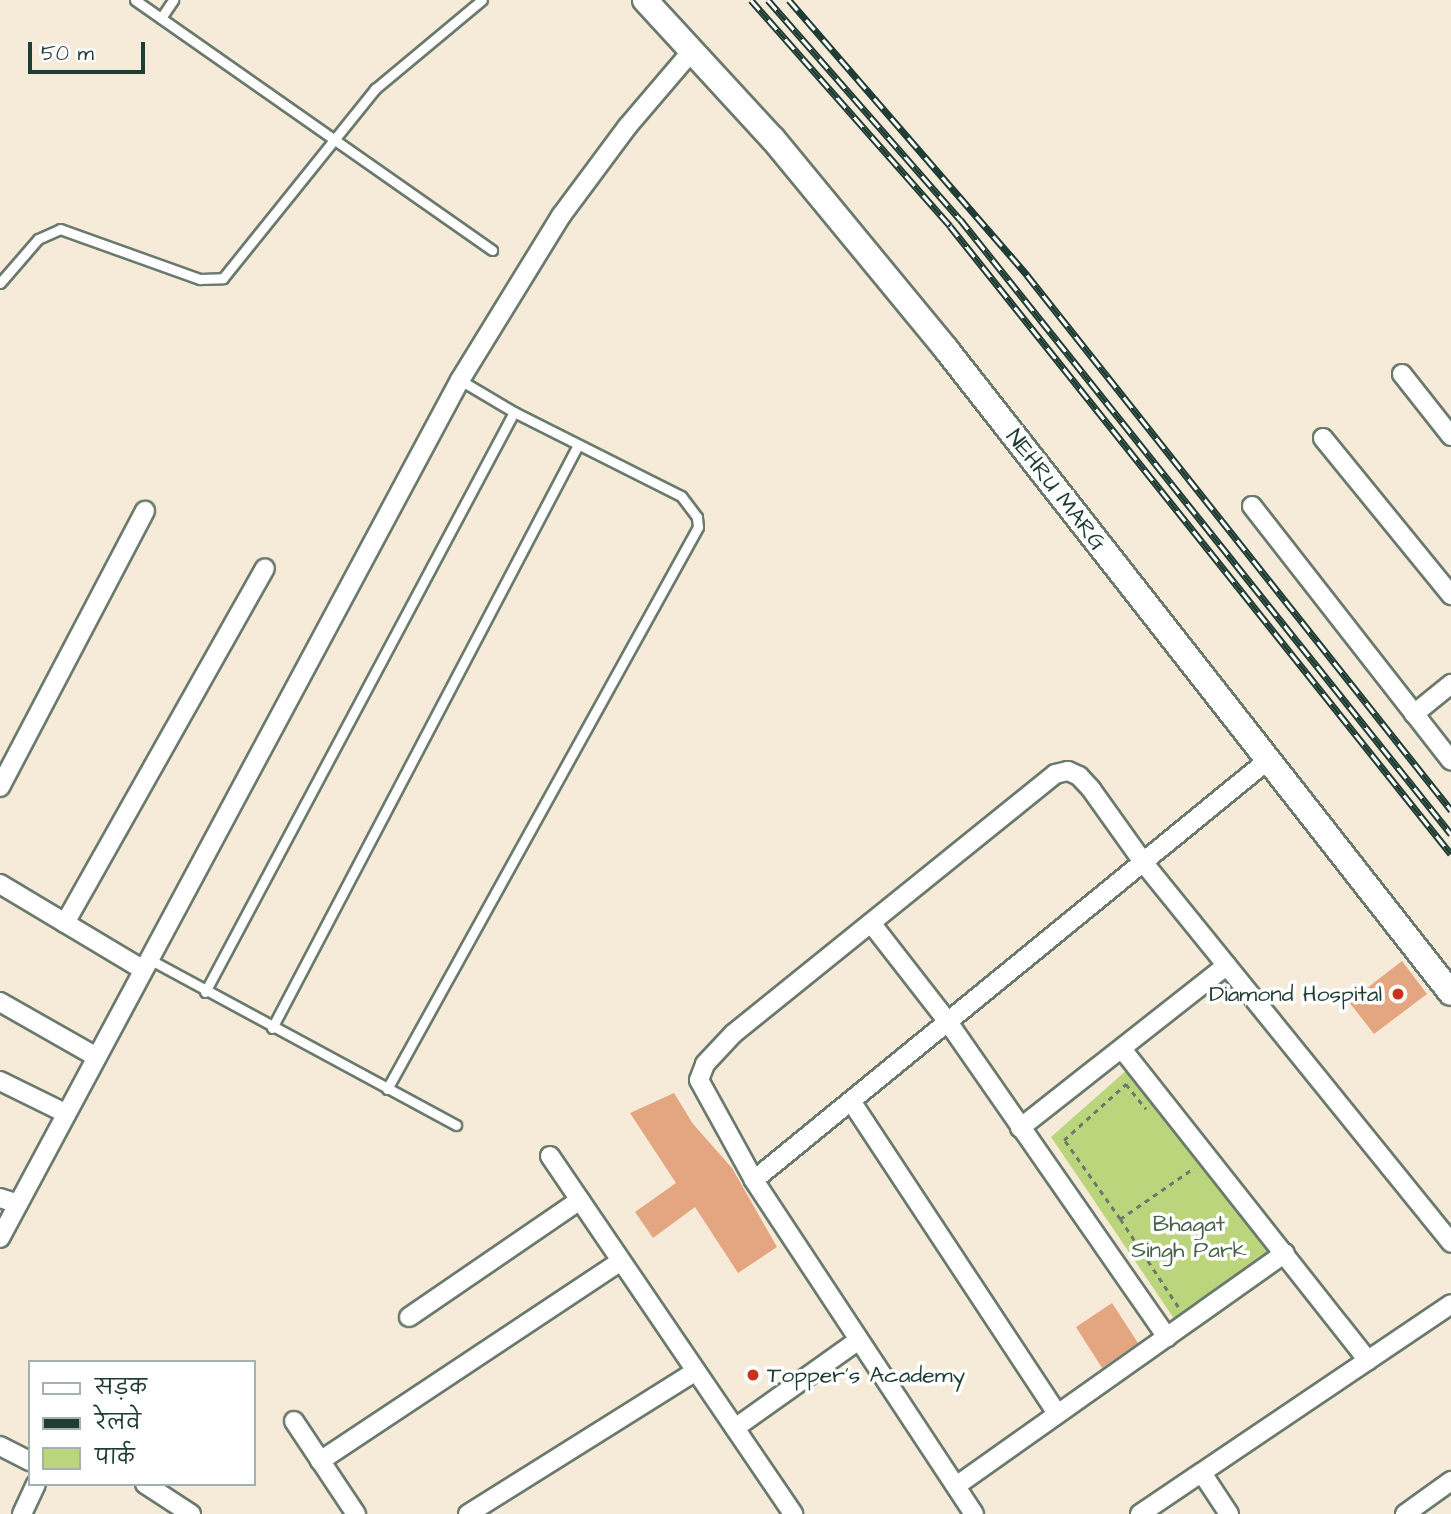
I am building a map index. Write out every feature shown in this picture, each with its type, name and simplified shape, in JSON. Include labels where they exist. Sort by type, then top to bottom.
[{"type":"street","name":"NEHRU MARG","points":[[645,0],[782,150],[929,328],[1451,993]]},
{"type":"street","points":[[0,1238],[95,1056],[460,380],[561,216],[627,127],[692,51]]},
{"type":"street","points":[[1402,374],[1451,436]]},
{"type":"street","points":[[1323,438],[1451,595]]},
{"type":"street","points":[[1252,506],[1451,761]]},
{"type":"street","points":[[0,788],[145,511]]},
{"type":"street","points":[[65,922],[265,568]]},
{"type":"street","points":[[1414,714],[1451,684]]},
{"type":"street","points":[[754,1180],[1268,760]]},
{"type":"street","points":[[974,1514],[754,1180],[705,1097],[699,1080],[705,1064],[733,1034],[1055,774],[1079,776],[1143,862],[1451,1243]]},
{"type":"street","points":[[0,884],[145,964]]},
{"type":"street","points":[[871,923],[948,1022],[1167,1337]]},
{"type":"street","points":[[1020,1128],[1227,965]]},
{"type":"street","points":[[0,1002],[95,1056]]},
{"type":"street","points":[[1122,1049],[1368,1360]]},
{"type":"street","points":[[0,1082],[65,1113]]},
{"type":"street","points":[[851,1101],[1057,1414]]},
{"type":"street","points":[[550,1156],[793,1514]]},
{"type":"street","points":[[0,1198],[18,1204]]},
{"type":"street","points":[[410,1317],[580,1200]]},
{"type":"street","points":[[956,1486],[1285,1253]]},
{"type":"street","points":[[320,1461],[621,1261]]},
{"type":"street","points":[[1140,1514],[1451,1304]]},
{"type":"street","points":[[735,1428],[859,1340]]},
{"type":"street","points":[[468,1514],[696,1371]]},
{"type":"street","points":[[294,1421],[356,1514]]},
{"type":"street","points":[[0,1446],[28,1460]]},
{"type":"street","points":[[1202,1473],[1229,1514]]},
{"type":"street","points":[[1405,1514],[1451,1481]]},
{"type":"street","points":[[22,1514],[35,1486]]},
{"type":"street","points":[[148,1486],[191,1514]]},
{"type":"lane","points":[[135,0],[492,250]]},
{"type":"lane","points":[[160,18],[173,0]]},
{"type":"lane","points":[[0,283],[38,239],[60,229],[200,279],[223,278],[375,89],[482,0]]},
{"type":"lane","points":[[387,1089],[695,536],[697,517],[681,496],[514,412],[460,380]]},
{"type":"lane","points":[[205,992],[514,412]]},
{"type":"lane","points":[[272,1028],[578,445]]},
{"type":"lane","points":[[145,964],[205,992],[456,1125]]},
{"type":"path","points":[[1152,1115],[1126,1084],[1064,1140],[1182,1312]]},
{"type":"path","points":[[1186,1157],[1203,1178]]},
{"type":"path","points":[[1120,1219],[1194,1168]]},
{"type":"green space","name":"Bhagat Singh Park","points":[[1128,1069],[1276,1253],[1177,1323],[1051,1137]]},
{"type":"building","points":[[1402,961],[1427,994],[1374,1034],[1349,1002]]},
{"type":"building","points":[[674,1093],[693,1124],[732,1168],[777,1247],[738,1273],[695,1207],[653,1238],[635,1212],[676,1183],[630,1113]]},
{"type":"building","points":[[1112,1303],[1138,1343],[1102,1368],[1076,1327]]},
{"type":"railway","points":[[751,0],[950,226],[1451,854]]},
{"type":"railway","points":[[768,0],[960,219],[1451,834]]},
{"type":"railway","points":[[789,0],[1027,275],[1451,810]]},
{"type":"place","name":"Diamond Hospital","points":[[1398,994]]},
{"type":"place","name":"Topper's Academy","points":[[753,1375]]}]
